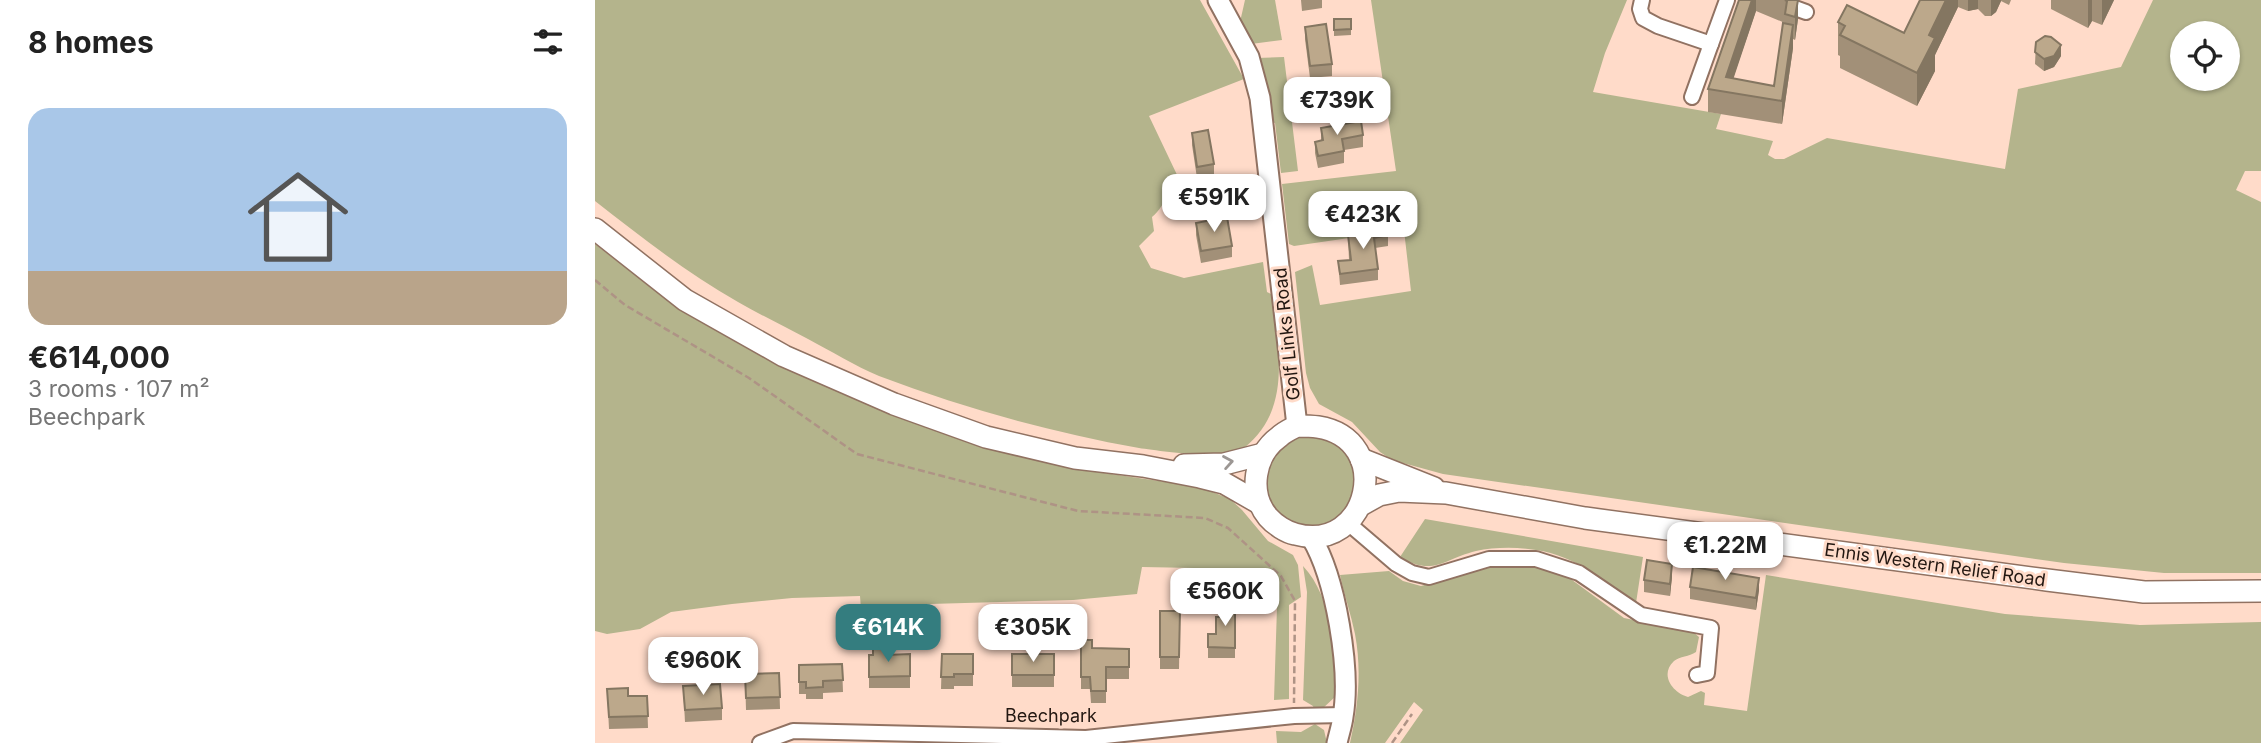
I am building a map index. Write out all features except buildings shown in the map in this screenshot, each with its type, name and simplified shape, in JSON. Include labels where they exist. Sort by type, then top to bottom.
[{"type":"main road","name":"Golf Links Road","points":[[1223,2],[1249,57],[1261,98],[1297,426]]},
{"type":"main road","points":[[595,229],[685,300],[785,356],[894,404],[986,437],[1075,458],[1143,466],[1200,477],[1223,484],[1259,503]]},
{"type":"main road","points":[[1297,426],[1321,427],[1344,438],[1361,459],[1366,485],[1361,505],[1347,523],[1330,534],[1311,537],[1287,532],[1269,519],[1259,503],[1255,480],[1263,454],[1278,437],[1297,426]]},
{"type":"main road","points":[[1143,466],[1224,464],[1263,454]]},
{"type":"main road","name":"Ennis Western Relief Road","points":[[1361,459],[1446,493]]},
{"type":"main road","name":"Ennis Western Relief Road","points":[[1361,505],[1379,495],[1399,491],[1446,493],[1585,518],[2144,592],[2261,591]]},
{"type":"main road","points":[[1311,537],[1321,554],[1337,612],[1345,676],[1344,715],[1337,743]]},
{"type":"street","points":[[1642,0],[1640,9],[1643,18],[1658,26],[1711,44]]},
{"type":"street","points":[[1692,97],[1727,0]]},
{"type":"street","points":[[1773,0],[1806,12]]},
{"type":"street","points":[[1347,523],[1396,564],[1412,573],[1429,577],[1489,559],[1536,559],[1579,573],[1641,615],[1711,628],[1707,673],[1697,675]]},
{"type":"street","name":"Beechpark","points":[[760,743],[793,731],[1086,738],[1294,716],[1344,715]]},
{"type":"path","points":[[595,280],[625,305],[749,378],[857,454],[1078,511],[1205,518],[1227,528],[1282,576],[1295,601],[1294,716]]},
{"type":"path","points":[[1392,743],[1412,714]]},
{"type":"green space","points":[[595,0],[1200,0],[1244,79],[1149,116],[1179,179],[1170,188],[1161,207],[1152,217],[1154,231],[1139,246],[1151,268],[1184,278],[1263,262],[1267,292],[1271,294],[1273,301],[1279,361],[1275,399],[1269,417],[1259,433],[1236,452],[1209,455],[1106,442],[1007,418],[911,388],[870,372],[747,307],[701,279],[595,201]]},
{"type":"green space","points":[[1245,0],[1275,0],[1282,40],[1251,44],[1240,22]]},
{"type":"green space","points":[[1371,0],[1627,0],[1605,53],[1593,92],[1721,114],[1716,129],[1773,141],[1768,155],[1775,159],[1784,159],[1827,138],[2005,169],[2018,89],[2121,67],[2153,0],[2261,0],[2261,171],[2245,171],[2236,190],[2261,202],[2261,573],[2164,573],[2064,563],[1443,474],[1392,460],[1380,452],[1352,422],[1319,404],[1310,388],[1295,272],[1312,265],[1320,305],[1411,291],[1404,230],[1294,246],[1289,244],[1282,184],[1396,171]]},
{"type":"green space","points":[[1284,57],[1298,171],[1281,173],[1275,123],[1271,122],[1256,58]]},
{"type":"green space","points":[[595,244],[647,284],[774,361],[885,412],[988,447],[1084,470],[1200,487],[1230,499],[1268,541],[1293,555],[1298,565],[1301,597],[1289,605],[1289,699],[1274,700],[1277,607],[1253,591],[1248,569],[1142,567],[1137,594],[1073,600],[894,605],[861,609],[860,596],[792,598],[671,612],[640,629],[607,634],[595,631]]},
{"type":"green space","points":[[1306,432],[1324,434],[1353,457],[1358,494],[1339,523],[1309,530],[1276,515],[1262,481],[1272,452]]},
{"type":"green space","points":[[1425,519],[1643,557],[1636,603],[1577,564],[1536,550],[1490,549],[1430,566],[1411,563],[1400,557]]},
{"type":"green space","points":[[1303,566],[1321,594],[1327,611],[1334,663],[1336,696],[1322,709],[1314,710],[1313,706],[1303,700],[1307,592]]},
{"type":"green space","points":[[1505,566],[1535,567],[1568,577],[1624,618],[1693,632],[1699,637],[1696,652],[1676,659],[1670,666],[1668,677],[1673,688],[1688,697],[1701,691],[1705,693],[1704,705],[1747,711],[1766,575],[2005,614],[2140,625],[2261,622],[2261,743],[1400,743],[1423,710],[1414,702],[1385,743],[1350,743],[1359,675],[1355,634],[1340,575],[1389,571],[1403,581],[1421,586],[1481,569]]},
{"type":"green space","points":[[1315,724],[1324,730],[1327,743],[1277,743],[1276,731],[1301,732]]}]
